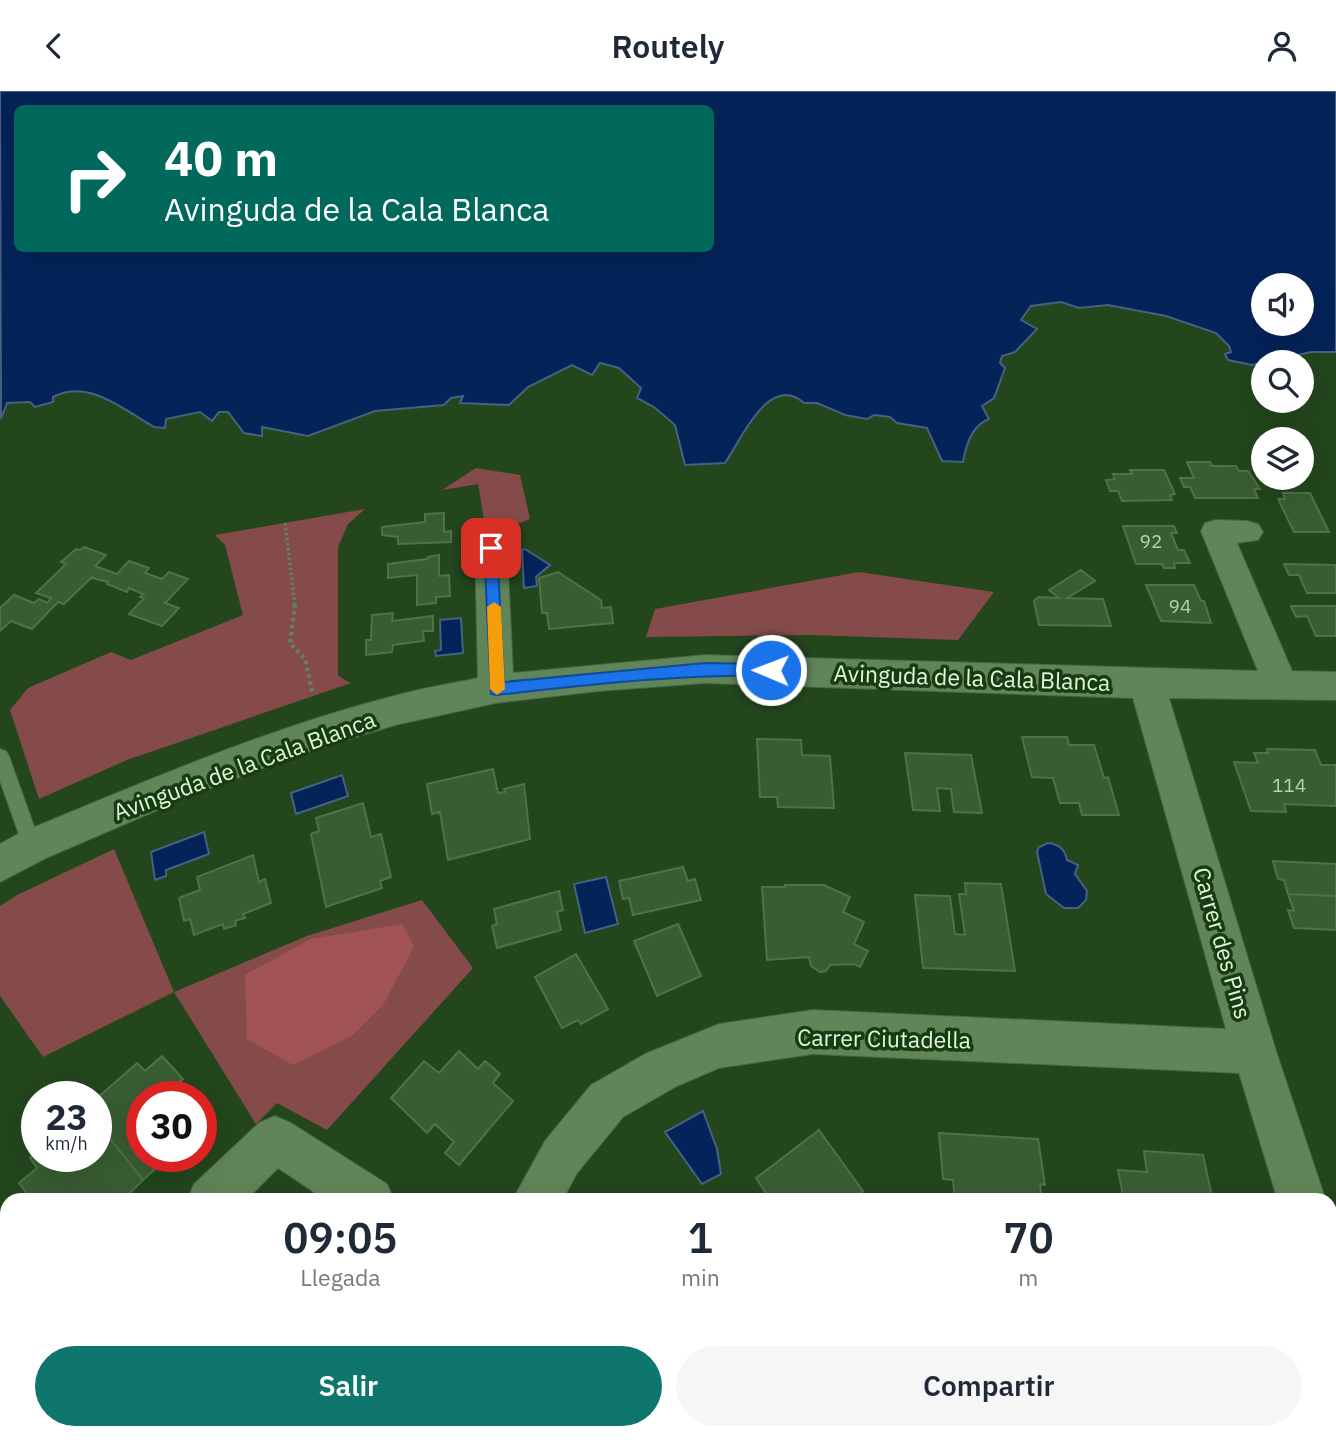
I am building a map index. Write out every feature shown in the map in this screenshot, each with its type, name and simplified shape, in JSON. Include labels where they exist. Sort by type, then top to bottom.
[{"type":"street","points":[[1247,533],[1216,531],[1281,685]]},
{"type":"street","points":[[491,548],[496,689]]},
{"type":"street","name":"Avinguda de la Cala Blanca","points":[[0,864],[32,846],[184,782],[292,742],[395,710],[496,689],[599,677],[705,669],[1147,684],[1336,686]]},
{"type":"street","name":"Carrer des Pins","points":[[1147,684],[1254,1051],[1300,1193]]},
{"type":"street","name":"Carrer Ciutadella","points":[[541,1193],[561,1157],[607,1101],[661,1070],[719,1046],[813,1032],[1254,1051]]},
{"type":"street","points":[[219,1193],[275,1139],[358,1193]]},
{"type":"lane","points":[[0,756],[32,846]]},
{"type":"path","points":[[285,523],[296,599],[290,643],[305,659],[314,703]]},
{"type":"shaded area","points":[[476,468],[520,475],[530,519],[505,529],[485,525],[478,484],[442,490]]},
{"type":"shaded area","points":[[365,509],[348,524],[338,547],[338,676],[351,683],[127,760],[39,799],[10,710],[28,688],[111,652],[131,660],[243,615],[225,545],[215,535]]},
{"type":"shaded area","points":[[859,572],[994,592],[958,640],[810,635],[646,637],[655,609]]},
{"type":"shaded area","points":[[114,849],[174,992],[43,1057],[0,996],[0,906],[17,895]]},
{"type":"shaded area","points":[[422,900],[473,968],[327,1130],[277,1103],[256,1124],[174,992],[307,936]]},
{"type":"shaded area","points":[[402,924],[414,947],[383,1005],[352,1036],[293,1065],[247,1039],[245,975],[311,939]]},
{"type":"water","points":[[0,91],[1336,91],[1336,352],[1251,350],[1251,365],[1228,360],[1225,354],[1231,352],[1229,346],[1216,333],[1166,316],[1108,305],[1079,308],[1061,302],[1031,306],[1021,320],[1037,329],[1015,352],[1002,356],[1000,363],[1005,368],[994,398],[982,406],[989,419],[978,426],[971,436],[963,462],[942,461],[927,428],[897,423],[890,417],[874,415],[867,419],[845,415],[817,403],[804,403],[791,396],[779,396],[757,413],[725,463],[685,465],[675,425],[654,407],[637,398],[641,388],[619,368],[600,363],[592,375],[572,365],[528,387],[509,405],[460,403],[463,396],[451,398],[444,405],[375,411],[308,436],[262,427],[262,436],[244,433],[228,412],[219,412],[212,421],[200,412],[166,419],[165,428],[154,427],[118,405],[79,391],[66,392],[53,397],[53,402],[35,407],[30,402],[7,403],[1,419]]},
{"type":"water","points":[[525,549],[550,565],[536,577],[537,586],[524,588],[522,550]]},
{"type":"water","points":[[461,618],[463,653],[436,656],[435,651],[441,650],[440,620]]},
{"type":"water","points":[[342,775],[348,796],[296,814],[291,793]]},
{"type":"water","points":[[204,832],[209,854],[166,870],[166,876],[155,880],[151,852]]},
{"type":"water","points":[[1048,843],[1061,848],[1067,860],[1078,865],[1075,874],[1087,891],[1086,900],[1078,908],[1064,908],[1046,894],[1037,852],[1039,847]]},
{"type":"water","points":[[606,877],[618,924],[585,933],[574,884]]},
{"type":"water","points":[[703,1111],[717,1149],[721,1174],[702,1184],[665,1132]]},
{"type":"building","points":[[1187,462],[1236,466],[1239,471],[1248,471],[1251,476],[1251,490],[1254,490],[1258,498],[1195,498],[1190,487],[1184,487],[1180,478],[1194,478]]},
{"type":"building","points":[[1130,470],[1164,470],[1175,494],[1170,495],[1172,500],[1122,501],[1118,491],[1110,491],[1106,480],[1115,479],[1113,474],[1132,474]]},
{"type":"building","points":[[1283,493],[1310,493],[1329,532],[1294,532],[1278,499],[1285,499]]},
{"type":"building","points":[[444,513],[444,532],[451,531],[451,542],[398,544],[398,537],[382,535],[382,527],[425,522],[425,514]]},
{"type":"building","points":[[1123,526],[1174,526],[1177,533],[1171,533],[1178,550],[1184,550],[1190,563],[1174,563],[1175,568],[1164,568],[1162,564],[1136,564]]},
{"type":"building","points":[[84,547],[106,555],[95,566],[117,574],[129,561],[149,568],[145,573],[162,579],[169,572],[188,579],[165,603],[179,608],[162,626],[129,614],[144,598],[140,597],[143,594],[129,588],[127,592],[107,584],[108,582],[92,578],[93,576],[64,604],[58,602],[32,629],[11,621],[0,631],[0,608],[14,595],[34,603],[39,599],[47,603],[51,598],[36,593],[66,564],[61,562],[76,549]]},
{"type":"building","points":[[439,555],[439,576],[449,575],[450,596],[436,597],[436,603],[417,605],[417,575],[388,578],[388,564]]},
{"type":"building","points":[[1284,564],[1336,565],[1336,593],[1307,593],[1299,575],[1289,575]]},
{"type":"building","points":[[1081,570],[1095,581],[1067,598],[1103,599],[1111,626],[1039,625],[1034,601],[1038,597],[1059,598],[1049,590]]},
{"type":"building","points":[[558,572],[601,600],[602,608],[611,607],[613,623],[549,629],[547,613],[542,613],[539,578]]},
{"type":"building","points":[[1146,585],[1194,585],[1201,601],[1204,601],[1211,623],[1161,621]]},
{"type":"building","points":[[1291,606],[1336,606],[1336,636],[1316,636],[1307,616],[1296,617]]},
{"type":"building","points":[[393,613],[392,621],[433,616],[433,631],[423,631],[424,641],[393,645],[392,652],[366,655],[366,640],[371,640],[372,615]]},
{"type":"building","points":[[1022,737],[1067,737],[1069,745],[1094,745],[1104,778],[1108,777],[1119,815],[1082,815],[1079,803],[1060,803],[1053,778],[1032,777]]},
{"type":"building","points":[[757,739],[801,740],[802,755],[830,756],[834,808],[778,807],[777,797],[760,797]]},
{"type":"building","points":[[1267,749],[1315,750],[1321,765],[1336,765],[1336,806],[1284,804],[1286,812],[1251,811],[1234,762],[1258,763],[1254,753],[1268,753]]},
{"type":"building","points":[[905,753],[971,755],[982,813],[954,812],[951,789],[937,788],[940,811],[913,810]]},
{"type":"building","points":[[493,769],[498,793],[524,784],[530,839],[448,860],[440,812],[432,814],[427,784]]},
{"type":"building","points":[[363,803],[371,837],[381,834],[391,877],[380,881],[382,888],[326,907],[311,834],[319,831],[316,818]]},
{"type":"building","points":[[253,855],[259,882],[265,879],[271,903],[243,914],[245,918],[235,921],[236,925],[224,929],[223,924],[194,935],[190,919],[184,921],[179,898],[200,890],[197,877]]},
{"type":"building","points":[[1273,861],[1336,864],[1336,896],[1288,894],[1284,880],[1278,879]]},
{"type":"building","points":[[683,867],[688,881],[695,879],[701,900],[633,915],[629,898],[623,899],[619,881]]},
{"type":"building","points":[[965,883],[1001,884],[1015,971],[923,968],[915,895],[950,896],[955,934],[965,935],[959,894],[966,894]]},
{"type":"building","points":[[824,885],[850,897],[843,912],[864,922],[854,944],[868,951],[860,967],[854,964],[830,965],[826,971],[820,972],[811,966],[809,957],[767,960],[762,887]]},
{"type":"building","points":[[559,891],[563,910],[557,912],[561,930],[497,948],[492,926],[497,924],[494,909]]},
{"type":"building","points":[[1288,894],[1336,896],[1336,930],[1294,928],[1288,910],[1294,911]]},
{"type":"building","points":[[678,924],[701,976],[657,996],[634,941]]},
{"type":"building","points":[[576,954],[608,1009],[581,1024],[578,1020],[562,1028],[535,977]]},
{"type":"building","points":[[459,1051],[478,1069],[485,1061],[500,1074],[493,1083],[513,1101],[459,1165],[445,1153],[454,1142],[435,1124],[427,1133],[391,1098],[424,1061],[439,1073]]},
{"type":"building","points":[[162,1056],[183,1079],[126,1081],[126,1159],[112,1141],[112,1085],[137,1063],[145,1071]]},
{"type":"building","points":[[819,1130],[863,1191],[766,1193],[756,1178]]},
{"type":"building","points":[[939,1133],[1038,1139],[1045,1185],[1040,1184],[1041,1193],[954,1193],[953,1180],[943,1179]]},
{"type":"building","points":[[112,1141],[126,1159],[126,1172],[137,1172],[143,1180],[130,1193],[26,1193],[19,1183],[32,1172],[112,1172]]},
{"type":"building","points":[[1144,1151],[1203,1155],[1211,1193],[1122,1193],[1118,1170],[1147,1172]]},
{"type":"building","points":[[137,1172],[152,1172],[143,1180]]},
{"type":"slow traffic","points":[[494,607],[497,689]]},
{"type":"route","points":[[491,548],[496,689],[599,677],[705,669],[771,670]]}]
